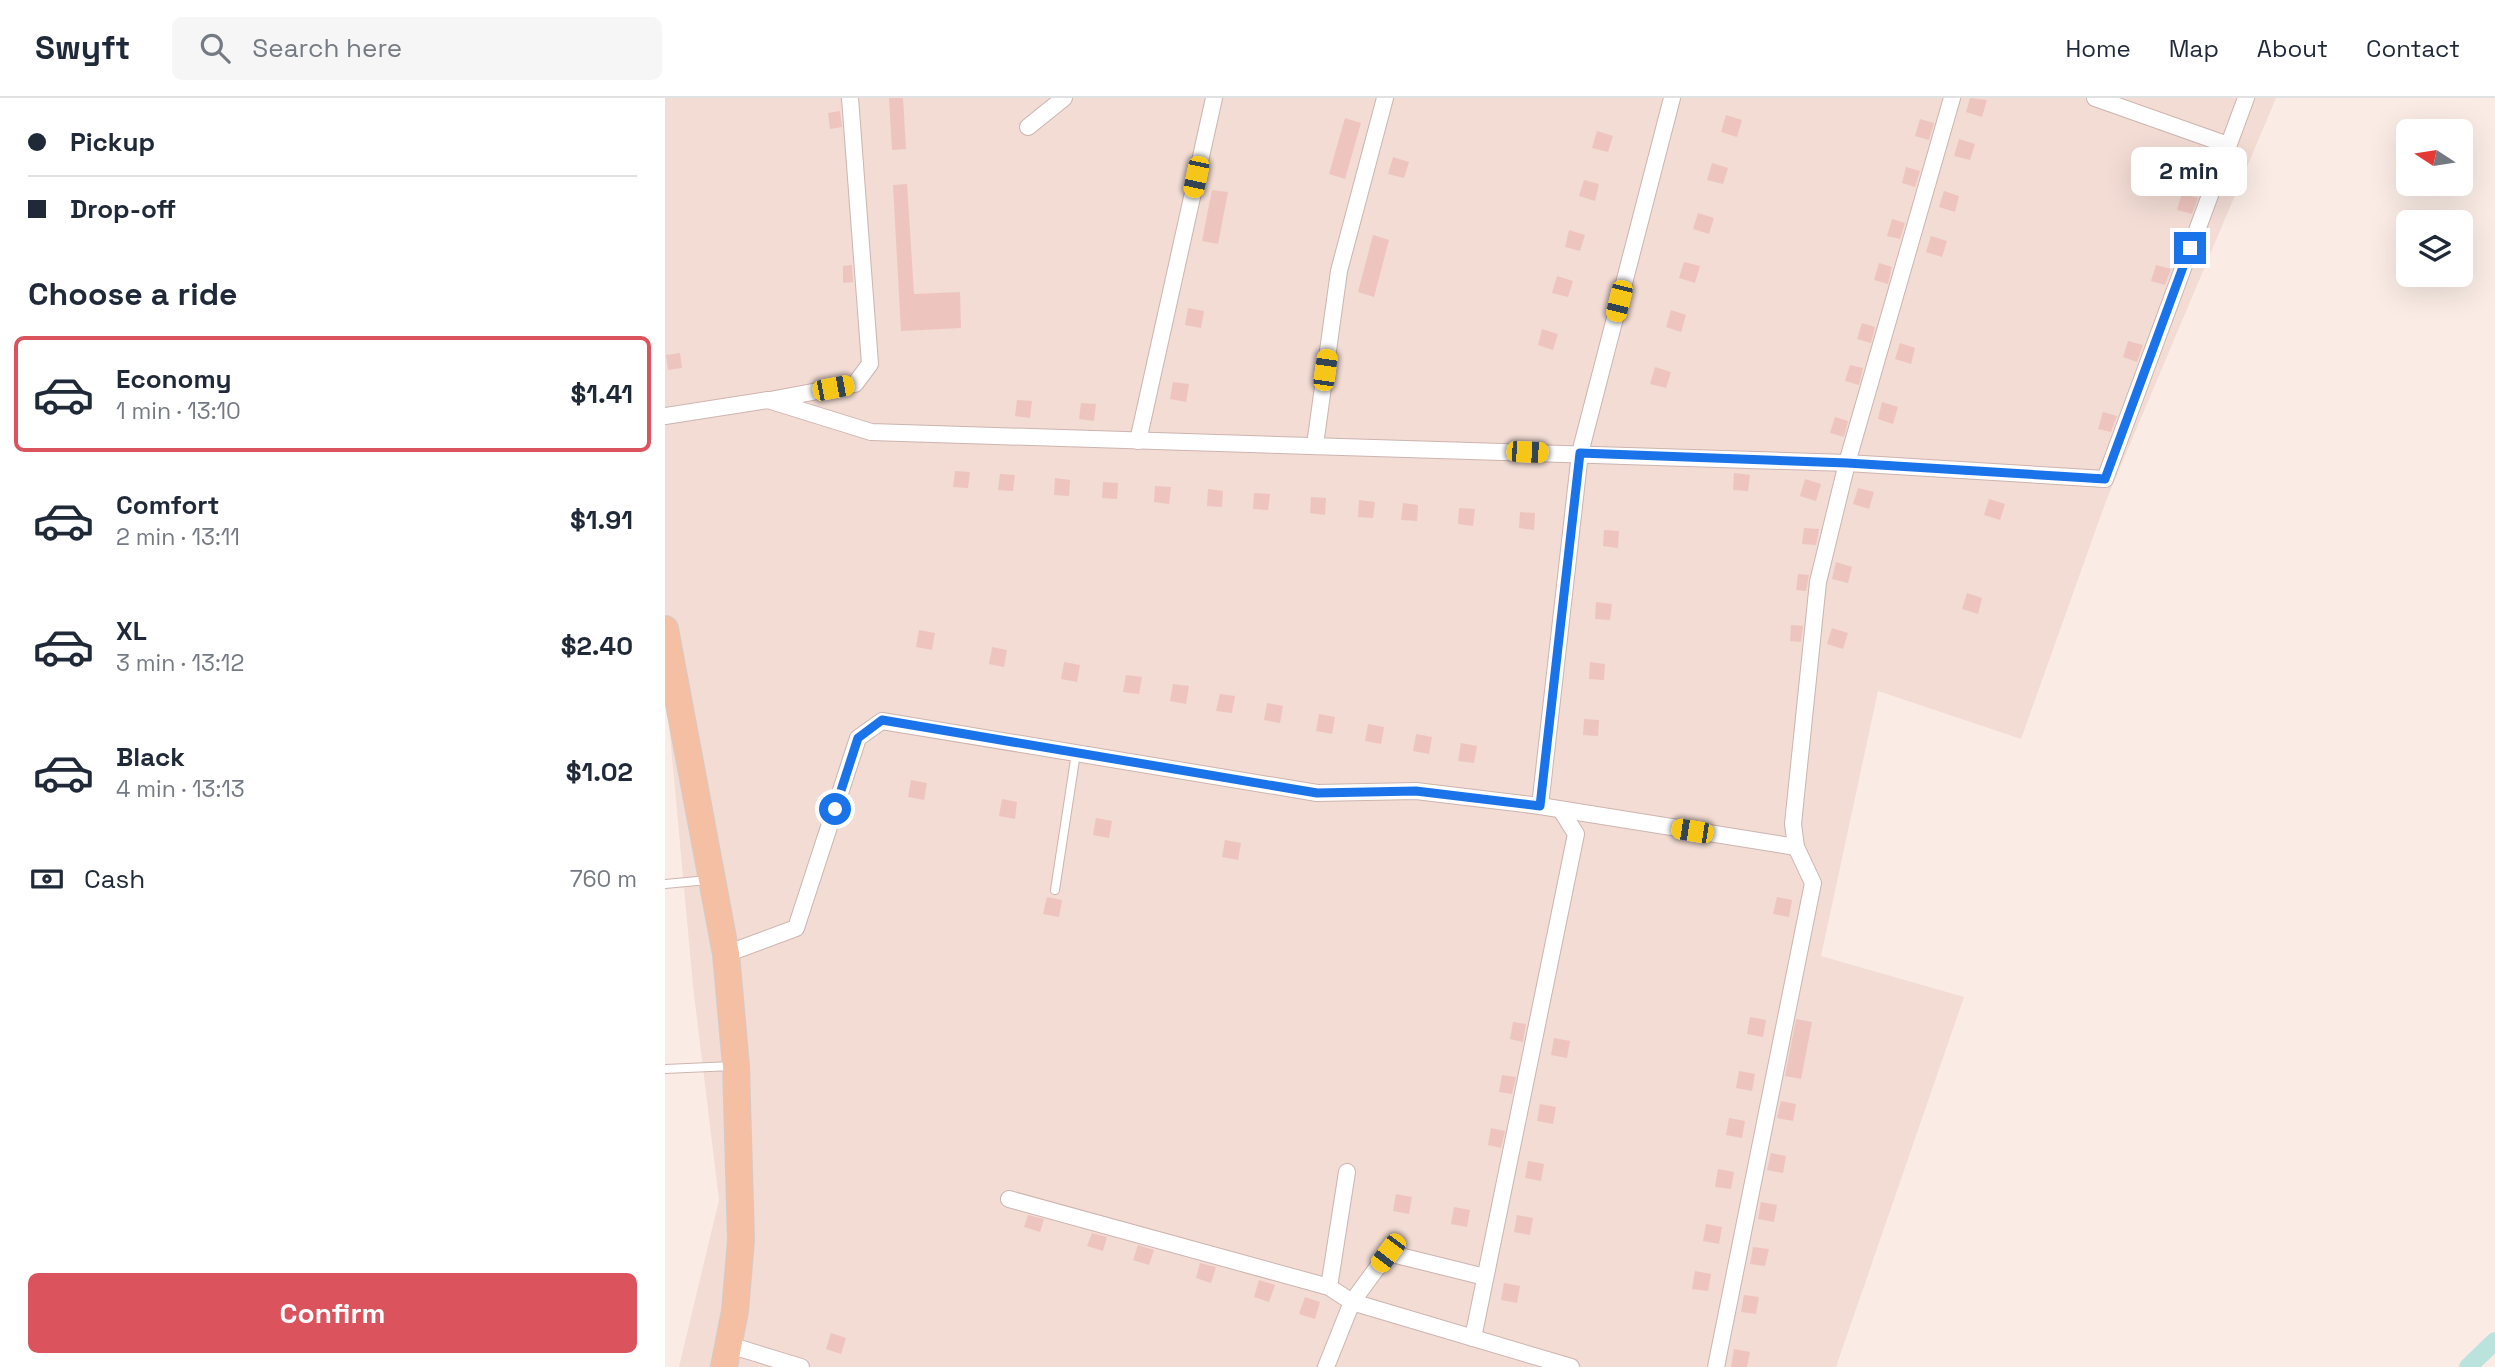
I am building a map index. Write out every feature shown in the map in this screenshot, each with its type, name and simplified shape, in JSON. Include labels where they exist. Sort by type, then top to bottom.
[{"type":"main road","points":[[665,629],[726,954],[736,1066],[741,1240],[727,1356]]},
{"type":"street","points":[[665,416],[855,384],[870,364],[850,98]]},
{"type":"street","points":[[1028,127],[1064,98]]},
{"type":"street","points":[[1138,441],[1214,98]]},
{"type":"street","points":[[1315,445],[1339,271],[1384,98]]},
{"type":"street","points":[[1540,806],[1580,453],[1672,98]]},
{"type":"street","points":[[1716,1367],[1813,883],[1796,847],[1793,824],[1818,582],[1847,463],[1952,98]]},
{"type":"street","points":[[2095,98],[2228,145]]},
{"type":"street","points":[[768,400],[871,432],[1847,463],[2105,479],[2246,98]]},
{"type":"street","points":[[726,954],[796,928],[858,738],[882,720],[1317,793],[1416,791],[1540,806],[1796,847]]},
{"type":"street","points":[[1473,1338],[1576,834],[1561,810]]},
{"type":"street","points":[[1329,1287],[1347,1172]]},
{"type":"street","points":[[1009,1199],[1329,1287],[1352,1302],[1473,1338],[1524,1361],[1571,1367]]},
{"type":"street","points":[[1326,1367],[1352,1302],[1388,1253],[1485,1277]]},
{"type":"street","points":[[727,1356],[801,1367]]},
{"type":"lane","points":[[1055,890],[1076,753]]},
{"type":"lane","points":[[665,884],[711,880]]},
{"type":"lane","points":[[665,1069],[736,1066]]},
{"type":"shaded area","points":[[665,98],[2276,98],[2106,501],[2021,739],[1878,691],[1821,956],[1964,997],[1836,1367],[679,1367],[719,1200],[693,986],[665,680]]},
{"type":"building","points":[[889,98],[903,98],[906,149],[892,150]]},
{"type":"building","points":[[1970,98],[1987,100],[1982,117],[1966,112]]},
{"type":"building","points":[[840,111],[842,127],[830,129],[828,113]]},
{"type":"building","points":[[1726,115],[1742,120],[1737,137],[1721,132]]},
{"type":"building","points":[[1345,118],[1361,123],[1345,179],[1329,174]]},
{"type":"building","points":[[1920,119],[1934,123],[1929,140],[1915,136]]},
{"type":"building","points":[[1597,131],[1613,136],[1608,152],[1592,148]]},
{"type":"building","points":[[1959,139],[1975,144],[1970,160],[1954,156]]},
{"type":"building","points":[[2199,146],[2214,151],[2210,166],[2194,162]]},
{"type":"building","points":[[1393,157],[1409,162],[1404,178],[1388,174]]},
{"type":"building","points":[[1712,163],[1728,168],[1723,184],[1707,180]]},
{"type":"building","points":[[1906,167],[1920,171],[1915,187],[1902,183]]},
{"type":"building","points":[[1584,180],[1599,184],[1595,201],[1579,196]]},
{"type":"building","points":[[907,184],[914,294],[960,292],[961,328],[901,331],[893,185]]},
{"type":"building","points":[[1212,190],[1228,192],[1218,244],[1202,241]]},
{"type":"building","points":[[1944,191],[1959,196],[1955,212],[1939,207]]},
{"type":"building","points":[[2182,193],[2198,198],[2192,214],[2177,210]]},
{"type":"building","points":[[1698,213],[1714,218],[1709,234],[1693,229]]},
{"type":"building","points":[[1892,219],[1905,223],[1900,239],[1887,236]]},
{"type":"building","points":[[1569,230],[1585,235],[1580,251],[1565,247]]},
{"type":"building","points":[[1373,235],[1389,240],[1374,297],[1358,292]]},
{"type":"building","points":[[1931,236],[1947,241],[1942,257],[1926,252]]},
{"type":"building","points":[[1684,262],[1700,266],[1695,283],[1679,278]]},
{"type":"building","points":[[1879,263],[1892,267],[1888,284],[1874,280]]},
{"type":"building","points":[[852,265],[853,282],[843,283],[843,266]]},
{"type":"building","points":[[2156,265],[2171,269],[2165,285],[2151,281]]},
{"type":"building","points":[[1557,276],[1573,281],[1568,297],[1552,293]]},
{"type":"building","points":[[1188,308],[1204,311],[1201,328],[1185,325]]},
{"type":"building","points":[[1671,310],[1686,315],[1681,332],[1666,327]]},
{"type":"building","points":[[1862,323],[1875,327],[1871,343],[1857,339]]},
{"type":"building","points":[[1542,329],[1558,334],[1553,350],[1538,345]]},
{"type":"building","points":[[2128,341],[2143,345],[2137,362],[2123,357]]},
{"type":"building","points":[[1900,343],[1915,348],[1911,364],[1895,359]]},
{"type":"building","points":[[680,353],[682,368],[668,370],[666,355]]},
{"type":"building","points":[[1850,365],[1863,368],[1859,385],[1845,381]]},
{"type":"building","points":[[1655,367],[1671,372],[1666,388],[1650,384]]},
{"type":"building","points":[[1173,382],[1189,384],[1186,402],[1170,399]]},
{"type":"building","points":[[1017,400],[1032,401],[1030,418],[1015,416]]},
{"type":"building","points":[[1882,402],[1898,407],[1893,424],[1878,419]]},
{"type":"building","points":[[1081,403],[1096,404],[1094,421],[1079,419]]},
{"type":"building","points":[[2103,412],[2117,416],[2111,432],[2098,429]]},
{"type":"building","points":[[1835,417],[1848,421],[1844,437],[1830,433]]},
{"type":"building","points":[[955,471],[970,472],[968,488],[953,487]]},
{"type":"building","points":[[1734,473],[1750,475],[1748,491],[1733,490]]},
{"type":"building","points":[[1000,474],[1015,475],[1013,491],[998,490]]},
{"type":"building","points":[[1055,478],[1070,480],[1069,496],[1054,495]]},
{"type":"building","points":[[1805,479],[1821,484],[1816,501],[1800,496]]},
{"type":"building","points":[[1103,482],[1118,483],[1117,499],[1102,498]]},
{"type":"building","points":[[1155,486],[1171,487],[1169,504],[1154,502]]},
{"type":"building","points":[[1858,488],[1874,492],[1869,509],[1853,504]]},
{"type":"building","points":[[1208,489],[1223,491],[1222,507],[1207,506]]},
{"type":"building","points":[[1254,493],[1270,494],[1268,510],[1253,509]]},
{"type":"building","points":[[1311,497],[1326,498],[1325,515],[1310,513]]},
{"type":"building","points":[[1989,499],[2005,504],[2000,520],[1984,515]]},
{"type":"building","points":[[1359,500],[1375,502],[1373,518],[1358,517]]},
{"type":"building","points":[[1403,503],[1418,505],[1417,521],[1401,520]]},
{"type":"building","points":[[1459,508],[1475,509],[1473,526],[1458,524]]},
{"type":"building","points":[[1520,512],[1535,513],[1534,530],[1519,528]]},
{"type":"building","points":[[1804,528],[1819,529],[1816,545],[1802,544]]},
{"type":"building","points":[[1604,530],[1619,531],[1618,548],[1603,546]]},
{"type":"building","points":[[1836,562],[1852,567],[1848,583],[1832,579]]},
{"type":"building","points":[[1798,574],[1809,575],[1806,591],[1796,590]]},
{"type":"building","points":[[1967,593],[1982,598],[1978,614],[1962,609]]},
{"type":"building","points":[[1596,602],[1612,604],[1610,620],[1595,619]]},
{"type":"building","points":[[1791,625],[1803,626],[1801,642],[1790,641]]},
{"type":"building","points":[[1832,628],[1848,633],[1843,649],[1827,644]]},
{"type":"building","points":[[919,630],[935,633],[932,650],[916,647]]},
{"type":"building","points":[[992,647],[1007,650],[1004,667],[989,664]]},
{"type":"building","points":[[1064,662],[1080,665],[1077,682],[1061,679]]},
{"type":"building","points":[[1590,662],[1605,664],[1604,680],[1589,679]]},
{"type":"building","points":[[1126,675],[1142,677],[1139,694],[1123,692]]},
{"type":"building","points":[[1173,684],[1189,686],[1186,704],[1170,701]]},
{"type":"building","points":[[1220,694],[1235,696],[1232,713],[1216,711]]},
{"type":"building","points":[[1267,703],[1283,706],[1280,723],[1264,720]]},
{"type":"building","points":[[1319,714],[1335,717],[1332,734],[1316,731]]},
{"type":"building","points":[[1584,719],[1599,720],[1598,736],[1583,735]]},
{"type":"building","points":[[1368,724],[1384,727],[1381,744],[1365,741]]},
{"type":"building","points":[[1416,734],[1432,737],[1429,754],[1413,751]]},
{"type":"building","points":[[1461,743],[1477,746],[1474,763],[1458,761]]},
{"type":"building","points":[[911,780],[927,783],[924,800],[908,797]]},
{"type":"building","points":[[1002,799],[1017,802],[1015,819],[999,816]]},
{"type":"building","points":[[1096,818],[1112,821],[1109,838],[1093,835]]},
{"type":"building","points":[[1225,840],[1241,843],[1238,860],[1222,857]]},
{"type":"building","points":[[1047,897],[1062,900],[1059,917],[1043,914]]},
{"type":"building","points":[[1777,897],[1792,900],[1789,917],[1773,914]]},
{"type":"building","points":[[1750,1017],[1766,1020],[1763,1037],[1747,1034]]},
{"type":"building","points":[[1796,1019],[1812,1022],[1801,1079],[1785,1076]]},
{"type":"building","points":[[1513,1022],[1526,1024],[1523,1042],[1510,1039]]},
{"type":"building","points":[[1554,1038],[1570,1041],[1567,1058],[1551,1055]]},
{"type":"building","points":[[1739,1071],[1755,1074],[1752,1091],[1736,1088]]},
{"type":"building","points":[[1502,1075],[1516,1077],[1512,1094],[1499,1092]]},
{"type":"building","points":[[1781,1101],[1796,1104],[1793,1121],[1777,1118]]},
{"type":"building","points":[[1540,1104],[1556,1107],[1553,1124],[1537,1121]]},
{"type":"building","points":[[1729,1118],[1745,1121],[1742,1138],[1726,1135]]},
{"type":"building","points":[[1491,1128],[1505,1131],[1501,1148],[1488,1145]]},
{"type":"building","points":[[1771,1153],[1786,1156],[1783,1173],[1767,1170]]},
{"type":"building","points":[[1528,1161],[1544,1164],[1541,1181],[1525,1178]]},
{"type":"building","points":[[1718,1169],[1734,1172],[1731,1189],[1715,1187]]},
{"type":"building","points":[[1396,1194],[1412,1197],[1409,1214],[1393,1211]]},
{"type":"building","points":[[1761,1202],[1777,1205],[1774,1222],[1758,1219]]},
{"type":"building","points":[[1454,1207],[1470,1210],[1467,1227],[1451,1224]]},
{"type":"building","points":[[1028,1215],[1044,1219],[1040,1232],[1024,1227]]},
{"type":"building","points":[[1517,1215],[1533,1218],[1530,1235],[1514,1232]]},
{"type":"building","points":[[1706,1224],[1722,1227],[1719,1244],[1703,1241]]},
{"type":"building","points":[[1092,1233],[1107,1237],[1103,1251],[1087,1246]]},
{"type":"building","points":[[1138,1245],[1154,1250],[1149,1265],[1133,1260]]},
{"type":"building","points":[[1753,1247],[1769,1249],[1765,1266],[1750,1264]]},
{"type":"building","points":[[1200,1263],[1216,1267],[1211,1283],[1196,1278]]},
{"type":"building","points":[[1695,1271],[1711,1274],[1708,1291],[1692,1289]]},
{"type":"building","points":[[1259,1280],[1275,1285],[1269,1302],[1254,1297]]},
{"type":"building","points":[[1504,1283],[1520,1286],[1517,1303],[1501,1300]]},
{"type":"building","points":[[1744,1295],[1759,1297],[1756,1314],[1741,1312]]},
{"type":"building","points":[[1305,1297],[1320,1302],[1315,1319],[1299,1314]]},
{"type":"building","points":[[831,1333],[846,1338],[841,1354],[826,1349]]},
{"type":"building","points":[[1734,1349],[1750,1352],[1747,1367],[1731,1367]]},
{"type":"waterway","points":[[2468,1367],[2495,1341]]},
{"type":"route","points":[[835,809],[858,738],[882,720],[1317,793],[1416,791],[1540,806],[1580,453],[1847,463],[2105,479],[2190,248]]}]
